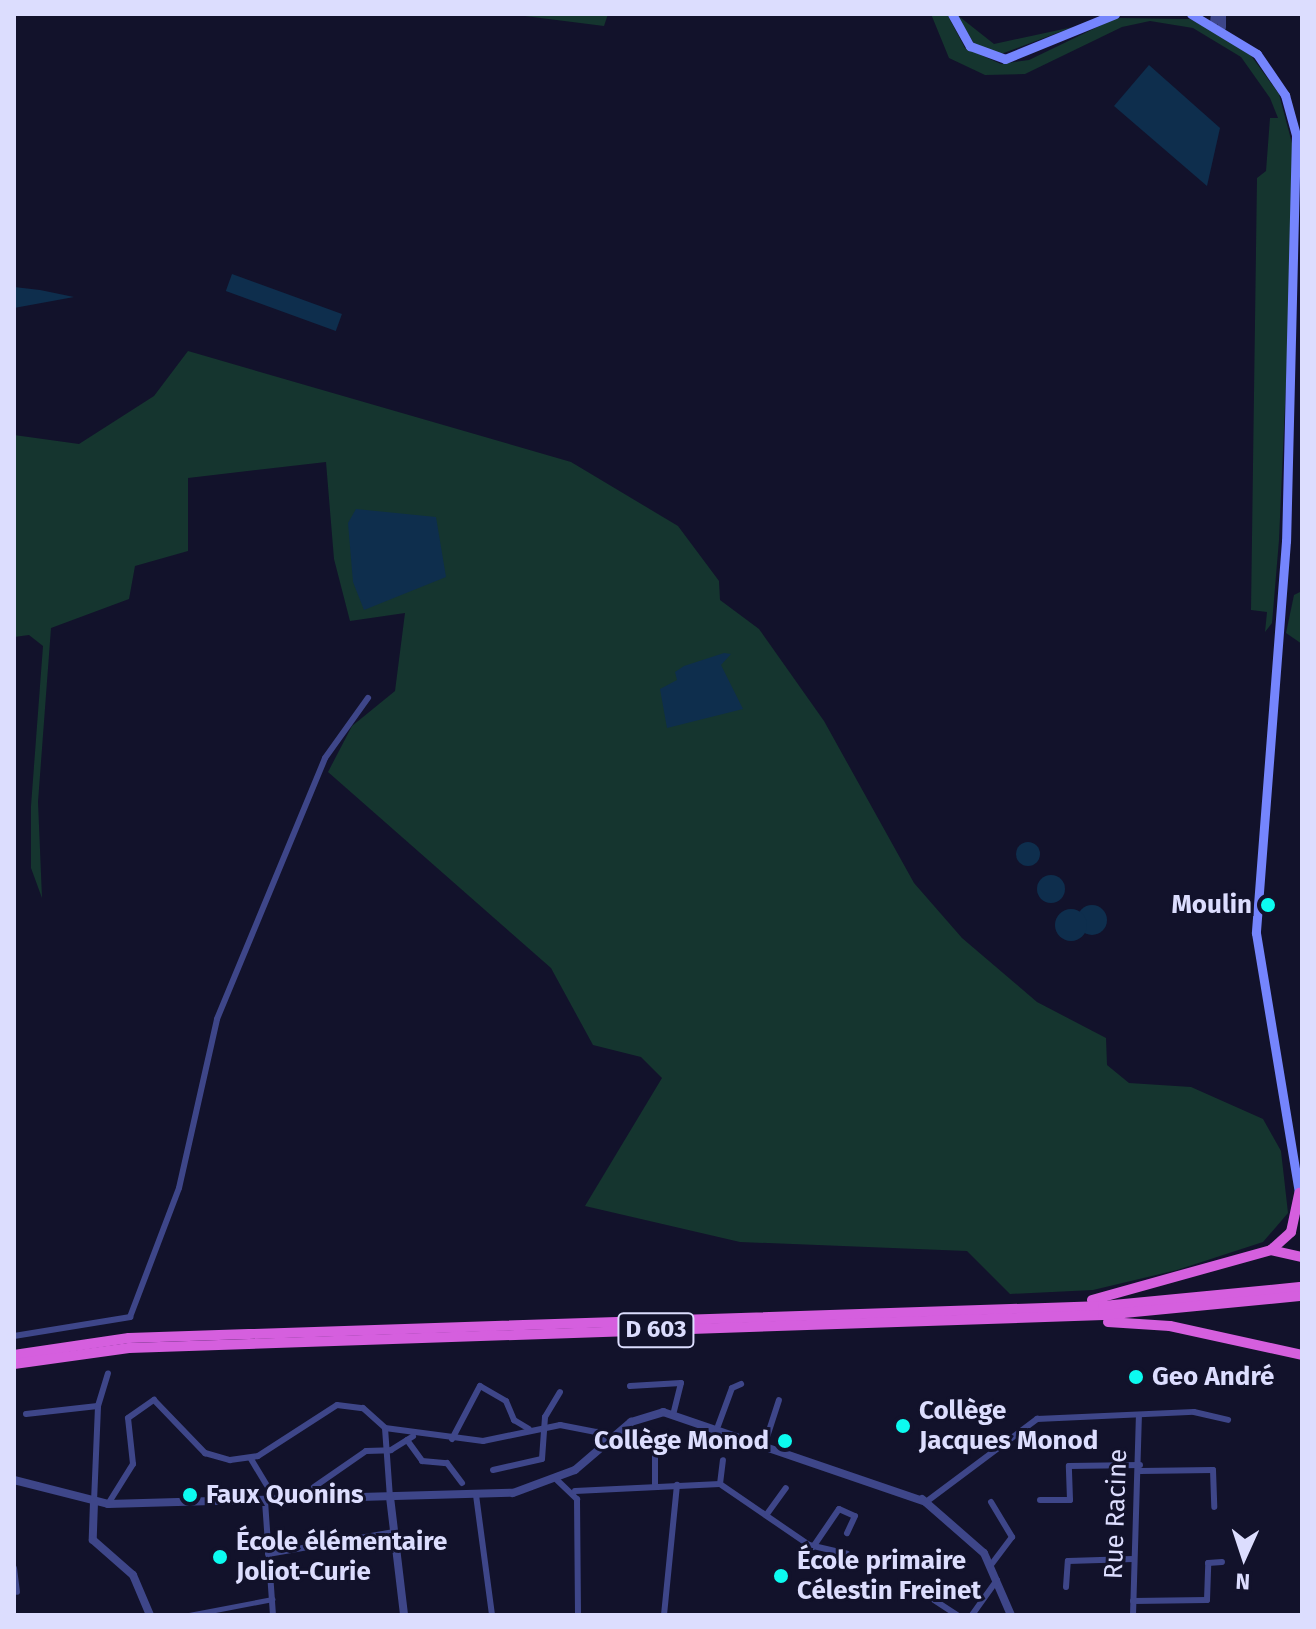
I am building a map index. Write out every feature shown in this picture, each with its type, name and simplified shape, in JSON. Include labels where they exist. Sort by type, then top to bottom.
[{"type":"highway","points":[[1055,1312],[1127,1296],[1271,1250],[1291,1232],[1299,1193]]},
{"type":"highway","points":[[1271,1250],[1302,1257]]},
{"type":"highway","name":"D 603","points":[[14,1364],[129,1348],[1055,1312],[1299,1292]]},
{"type":"highway","points":[[1055,1312],[1170,1326],[1302,1355]]},
{"type":"highway","name":"D 603","points":[[14,1355],[49,1347],[1055,1312]]},
{"type":"highway","points":[[14,1348],[49,1347]]},
{"type":"main road","points":[[952,14],[970,46],[1005,59],[1115,14]]},
{"type":"main road","points":[[1197,15],[1217,21],[1271,71],[1296,135],[1286,541],[1256,933],[1302,1209]]},
{"type":"street","points":[[1217,21],[1222,14]]},
{"type":"street","points":[[14,1336],[130,1317],[179,1188],[206,1049],[226,996],[325,758],[368,698]]},
{"type":"street","points":[[108,1374],[98,1406],[93,1540],[133,1575],[150,1615]]},
{"type":"street","points":[[630,1386],[681,1383],[674,1412]]},
{"type":"street","points":[[718,1426],[732,1388],[741,1384]]},
{"type":"street","points":[[452,1439],[480,1386],[506,1401],[514,1420],[529,1429]]},
{"type":"street","points":[[493,1470],[542,1459],[547,1425],[560,1392]]},
{"type":"street","points":[[108,1504],[133,1464],[128,1418],[154,1400],[205,1453],[251,1459],[337,1405],[363,1408],[385,1428],[410,1438],[483,1441],[547,1425],[597,1432],[609,1443]]},
{"type":"street","points":[[765,1443],[779,1400]]},
{"type":"street","points":[[26,1414],[98,1406]]},
{"type":"street","points":[[14,1480],[108,1504],[476,1495],[557,1480],[575,1470],[642,1416],[674,1412],[926,1502],[970,1535],[999,1580],[1011,1615]]},
{"type":"street","points":[[926,1502],[1029,1422],[1194,1412],[1228,1420]]},
{"type":"street","name":"Rue Racine","points":[[1133,1615],[1133,1559],[1140,1468],[1139,1415]]},
{"type":"street","points":[[385,1428],[391,1450],[390,1497],[404,1615]]},
{"type":"street","points":[[314,1487],[366,1451],[391,1450],[410,1438]]},
{"type":"street","points":[[410,1438],[422,1461],[447,1463],[462,1483],[464,1496]]},
{"type":"street","points":[[655,1485],[655,1450],[672,1440]]},
{"type":"street","points":[[251,1459],[267,1486]]},
{"type":"street","points":[[720,1484],[723,1460]]},
{"type":"street","points":[[1040,1500],[1070,1500],[1069,1466],[1213,1470],[1214,1507]]},
{"type":"street","points":[[575,1470],[578,1490],[578,1615]]},
{"type":"street","points":[[557,1480],[578,1490],[720,1484],[813,1547],[847,1554]]},
{"type":"street","points":[[664,1615],[677,1485]]},
{"type":"street","points":[[767,1514],[786,1488]]},
{"type":"street","points":[[476,1495],[492,1615]]},
{"type":"street","points":[[265,1501],[273,1615]]},
{"type":"street","points":[[991,1502],[1012,1537],[991,1565]]},
{"type":"street","points":[[813,1547],[839,1509],[855,1516],[847,1533]]},
{"type":"street","points":[[268,1554],[394,1532]]},
{"type":"street","points":[[1066,1587],[1068,1561],[1133,1559]]},
{"type":"street","points":[[1133,1601],[1207,1600],[1208,1563],[1222,1562]]},
{"type":"street","points":[[14,1568],[17,1592]]},
{"type":"street","points":[[972,1615],[999,1580]]},
{"type":"street","points":[[189,1615],[272,1599]]},
{"type":"street","points":[[934,1600],[957,1615]]},
{"type":"green space","points":[[509,14],[608,14],[604,26]]},
{"type":"green space","points":[[931,14],[947,14],[965,48],[1001,64],[1029,60],[1116,18],[1190,19],[1247,50],[1279,94],[1293,147],[1289,316],[1279,540],[1272,623],[1265,632],[1267,612],[1251,610],[1257,178],[1266,171],[1270,118],[1278,118],[1270,98],[1241,57],[1193,28],[1150,21],[1122,27],[1025,74],[985,75],[949,58]]},
{"type":"green space","points":[[956,14],[994,44],[1073,27],[1001,54],[975,45]]},
{"type":"green space","points":[[188,351],[571,462],[678,526],[719,581],[720,600],[759,629],[824,721],[914,883],[962,938],[1037,1002],[1106,1038],[1107,1065],[1129,1083],[1191,1087],[1263,1119],[1281,1151],[1288,1213],[1263,1242],[1177,1270],[1093,1290],[1010,1294],[967,1251],[740,1242],[585,1206],[662,1078],[641,1057],[593,1045],[551,968],[328,772],[352,726],[395,691],[405,613],[350,621],[334,559],[326,462],[188,478],[188,551],[135,566],[129,599],[51,628],[38,802],[42,898],[31,868],[31,806],[43,646],[29,635],[14,637],[14,435],[79,444],[154,396]]},
{"type":"green space","points":[[1302,591],[1302,644],[1286,633],[1294,595]]},
{"type":"water","points":[[1149,65],[1220,128],[1207,186],[1114,106]]},
{"type":"water","points":[[232,274],[342,314],[336,331],[226,291]]},
{"type":"water","points":[[14,287],[40,290],[74,297],[14,308]]},
{"type":"water","points":[[356,509],[436,517],[446,577],[364,610],[353,582],[348,523]]},
{"type":"water","points":[[724,653],[731,654],[721,665],[743,709],[667,728],[660,689],[677,680],[675,672],[684,666]]},
{"type":"water","points":[[1028,842],[1037,845],[1040,854],[1037,863],[1028,866],[1019,863],[1016,854],[1019,845]]},
{"type":"water","points":[[1051,875],[1061,879],[1065,889],[1061,899],[1051,903],[1041,899],[1037,889],[1041,879]]},
{"type":"water","points":[[1092,905],[1103,909],[1107,920],[1103,931],[1092,935],[1081,931],[1077,920],[1081,909]]},
{"type":"water","points":[[1071,909],[1082,914],[1087,925],[1082,936],[1071,941],[1060,936],[1055,925],[1060,914]]},
{"type":"place","name":"Moulin","points":[[1268,905]]},
{"type":"place","name":"Geo André","points":[[1136,1377]]},
{"type":"place","name":"Collège Jacques Monod","points":[[903,1426]]},
{"type":"place","name":"Collège Monod","points":[[785,1441]]},
{"type":"place","name":"Faux Quonins","points":[[190,1495]]},
{"type":"place","name":"École élémentaire Joliot-Curie","points":[[220,1557]]},
{"type":"place","name":"École primaire Célestin Freinet","points":[[781,1576]]}]
